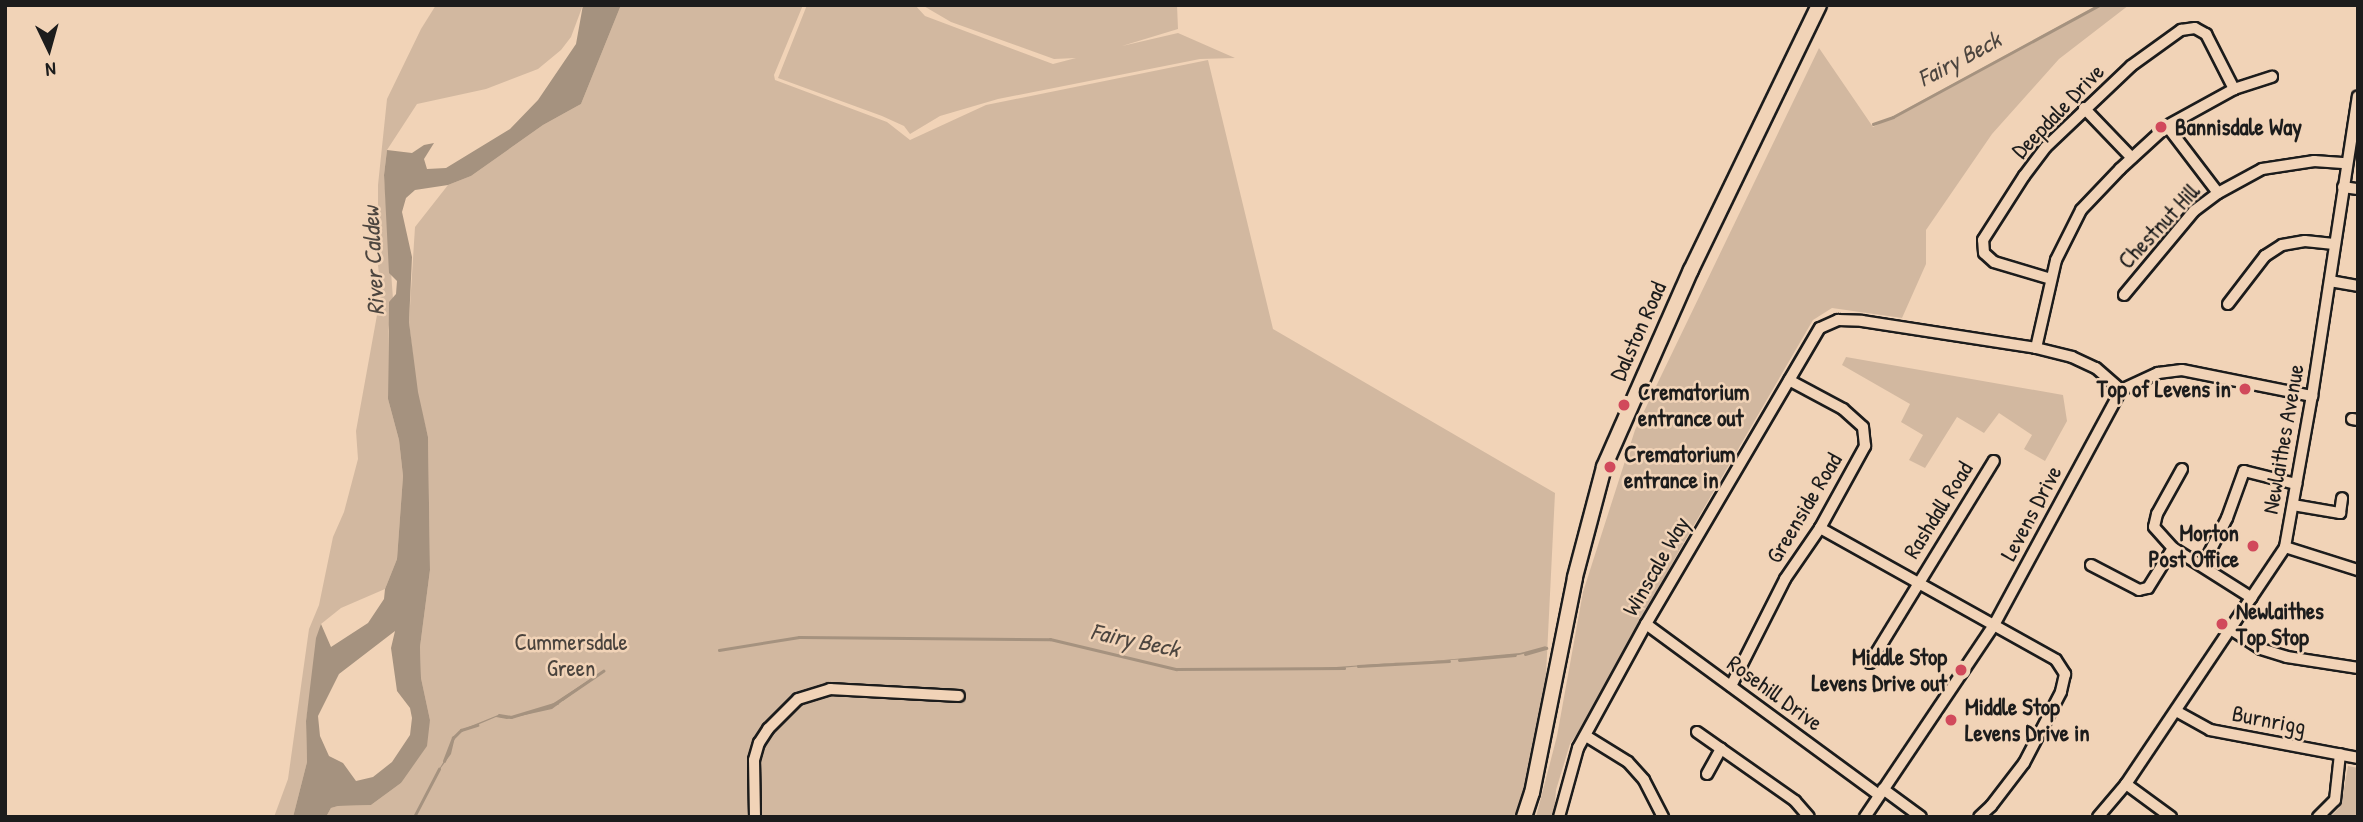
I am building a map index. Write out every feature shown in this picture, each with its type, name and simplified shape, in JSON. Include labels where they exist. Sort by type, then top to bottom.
[{"type":"main road","name":"Dalston Road","points":[[1524,817],[1532,793],[1575,577],[1604,467],[1691,270],[1819,5]]},
{"type":"street","name":"Deepdale Drive","points":[[2051,279],[1994,262],[1984,253],[1983,240],[2024,176],[2084,108],[2132,66],[2181,30],[2195,29],[2206,34],[2234,89]]},
{"type":"street","points":[[2036,348],[2056,260],[2081,210],[2167,126],[2234,89],[2273,77]]},
{"type":"street","name":"Newlaithes Avenue","points":[[2098,817],[2126,784],[2232,630],[2285,547],[2312,396],[2358,97]]},
{"type":"street","points":[[2084,108],[2132,158]]},
{"type":"street","points":[[2167,126],[2218,193]]},
{"type":"street","name":"Chestnut Hill","points":[[2124,295],[2194,211],[2218,193],[2271,166],[2314,161],[2346,163]]},
{"type":"street","points":[[2343,187],[2358,190]]},
{"type":"street","points":[[2228,303],[2265,256],[2282,245],[2305,241],[2334,244]]},
{"type":"street","points":[[2330,281],[2358,286]]},
{"type":"street","name":"Winscale Way","points":[[1559,817],[1567,779],[1586,737],[1646,624],[1820,328],[1838,320],[2036,348],[2072,357],[2096,368],[2121,390]]},
{"type":"street","points":[[2121,390],[2158,373],[2182,370],[2312,396]]},
{"type":"street","name":"Greenside Road","points":[[1731,686],[1786,579],[1820,528],[1865,446],[1863,427],[1843,409],[1789,380]]},
{"type":"street","name":"Levens Drive","points":[[1865,817],[1994,625],[2121,390]]},
{"type":"street","name":"Rashdall Road","points":[[1870,663],[1917,582],[1994,461]]},
{"type":"street","points":[[2182,469],[2157,514],[2154,527],[2174,548],[2252,598]]},
{"type":"street","points":[[2203,565],[2227,518],[2244,471],[2297,484]]},
{"type":"street","points":[[2293,505],[2340,513],[2342,498]]},
{"type":"street","name":"Rashdall Road","points":[[1820,528],[2056,660],[2065,674],[2061,692],[2024,763],[1991,806],[1979,817]]},
{"type":"street","points":[[2285,547],[2358,570]]},
{"type":"street","points":[[2091,565],[2139,590],[2148,588],[2174,548]]},
{"type":"street","name":"Rosehill Drive","points":[[1646,624],[1881,792],[1921,817]]},
{"type":"street","points":[[2232,630],[2261,649],[2287,657],[2358,668]]},
{"type":"street","points":[[755,817],[754,760],[759,743],[781,714],[799,699],[830,689],[959,696]]},
{"type":"street","name":"Burnrigg","points":[[2176,711],[2210,730],[2358,758]]},
{"type":"street","points":[[1697,732],[1795,801],[1809,817]]},
{"type":"street","points":[[1586,737],[1628,762],[1644,780],[1663,817]]},
{"type":"street","points":[[1707,774],[1721,750]]},
{"type":"street","points":[[2318,817],[2335,800],[2340,754]]},
{"type":"street","points":[[2126,784],[2171,817]]},
{"type":"green space","points":[[436,5],[583,5],[571,37],[561,50],[538,69],[486,89],[417,104],[387,150],[384,175],[393,299],[388,331],[388,399],[399,440],[403,476],[397,559],[385,589],[341,608],[321,624],[306,721],[307,762],[293,817],[274,817],[288,779],[309,629],[319,605],[333,537],[344,512],[358,459],[356,431],[381,293],[378,265],[378,185],[387,99],[421,29]]},
{"type":"green space","name":"Cummersdale Green","points":[[621,5],[803,5],[774,75],[775,80],[887,122],[910,140],[986,105],[1208,60],[1273,329],[1555,493],[1543,736],[1524,817],[326,817],[331,808],[338,806],[371,805],[401,783],[430,720],[421,678],[420,647],[430,570],[428,437],[417,393],[409,322],[415,227],[448,185],[471,176],[543,125],[581,104]]},
{"type":"green space","points":[[807,5],[915,5],[925,16],[1053,64],[1076,58],[1054,59],[951,22],[922,5],[1177,5],[1178,29],[1122,46],[1178,33],[1235,58],[1200,59],[998,99],[940,116],[910,134],[904,126],[882,116],[778,78]]},
{"type":"green space","points":[[2098,5],[2129,5],[2059,59],[1992,134],[1926,230],[1926,264],[1902,318],[1832,308],[1813,320],[1679,551],[1588,718],[1570,744],[1556,790],[1554,817],[1536,817],[1557,736],[1583,592],[1635,430],[1819,48],[1873,127]]},
{"type":"green space","points":[[1846,357],[2063,395],[2067,421],[2045,461],[2024,449],[2032,435],[1999,413],[1984,433],[1957,417],[1925,468],[1909,460],[1923,435],[1901,422],[1910,404],[1842,365]]},
{"type":"green space","points":[[2348,766],[2358,768],[2358,817],[2330,817],[2341,806]]},
{"type":"shaded area","points":[[583,5],[621,5],[581,104],[543,125],[471,176],[448,185],[415,190],[406,198],[402,212],[412,257],[409,322],[418,392],[428,437],[430,570],[420,647],[421,678],[430,720],[427,746],[401,783],[371,805],[338,806],[331,808],[326,817],[293,817],[307,762],[306,721],[316,638],[321,624],[331,647],[368,623],[384,599],[385,589],[397,559],[403,476],[399,440],[388,399],[389,302],[396,294],[397,281],[389,273],[384,175],[387,150],[412,153],[424,145],[434,143],[424,159],[427,169],[446,168],[510,129],[538,100],[576,44]],"holes":[[[395,631],[391,648],[397,691],[410,708],[410,735],[392,762],[373,777],[356,781],[343,763],[329,756],[320,736],[318,716],[339,674]]]},
{"type":"shaded area","points":[[1546,646],[1544,649],[1519,655],[1411,663],[1520,653]]},
{"type":"shaded area","points":[[1407,662],[1318,670],[1247,668],[1322,668]]},
{"type":"shaded area","points":[[603,671],[552,709],[507,719],[496,717],[463,731],[455,737],[451,754],[435,776],[447,756],[453,738],[461,730],[498,715],[512,717],[549,706]]},
{"type":"waterway","name":"Fairy Beck","points":[[1873,124],[1893,117],[2099,5]]},
{"type":"waterway","name":"Fairy Beck","points":[[719,650],[799,637],[1050,639],[1176,669],[1344,668]]},
{"type":"waterway","name":"Fairy Beck","points":[[1525,654],[1546,648]]},
{"type":"waterway","name":"Fairy Beck","points":[[1459,660],[1515,655]]},
{"type":"waterway","name":"Fairy Beck","points":[[1358,666],[1449,661]]},
{"type":"waterway","name":"Fairy Beck","points":[[562,699],[603,671]]},
{"type":"waterway","name":"Fairy Beck","points":[[499,715],[511,717],[557,703]]},
{"type":"waterway","name":"Fairy Beck","points":[[444,761],[453,738],[461,730],[477,725]]},
{"type":"waterway","name":"Fairy Beck","points":[[414,817],[439,769]]},
{"type":"place","name":"Bannisdale Way","points":[[2161,127]]},
{"type":"place","name":"Top of Levens in","points":[[2245,389]]},
{"type":"place","name":"Crematorium entrance out","points":[[1624,405]]},
{"type":"place","name":"Crematorium entrance in","points":[[1610,467]]},
{"type":"place","name":"Morton Post Office","points":[[2253,546]]},
{"type":"place","name":"Newlaithes Top Stop","points":[[2222,624]]},
{"type":"place","name":"Middle Stop Levens Drive out","points":[[1961,670]]},
{"type":"place","name":"Middle Stop Levens Drive in","points":[[1951,720]]},
{"type":"water label","name":"River Caldew","points":[[373,261]]}]
